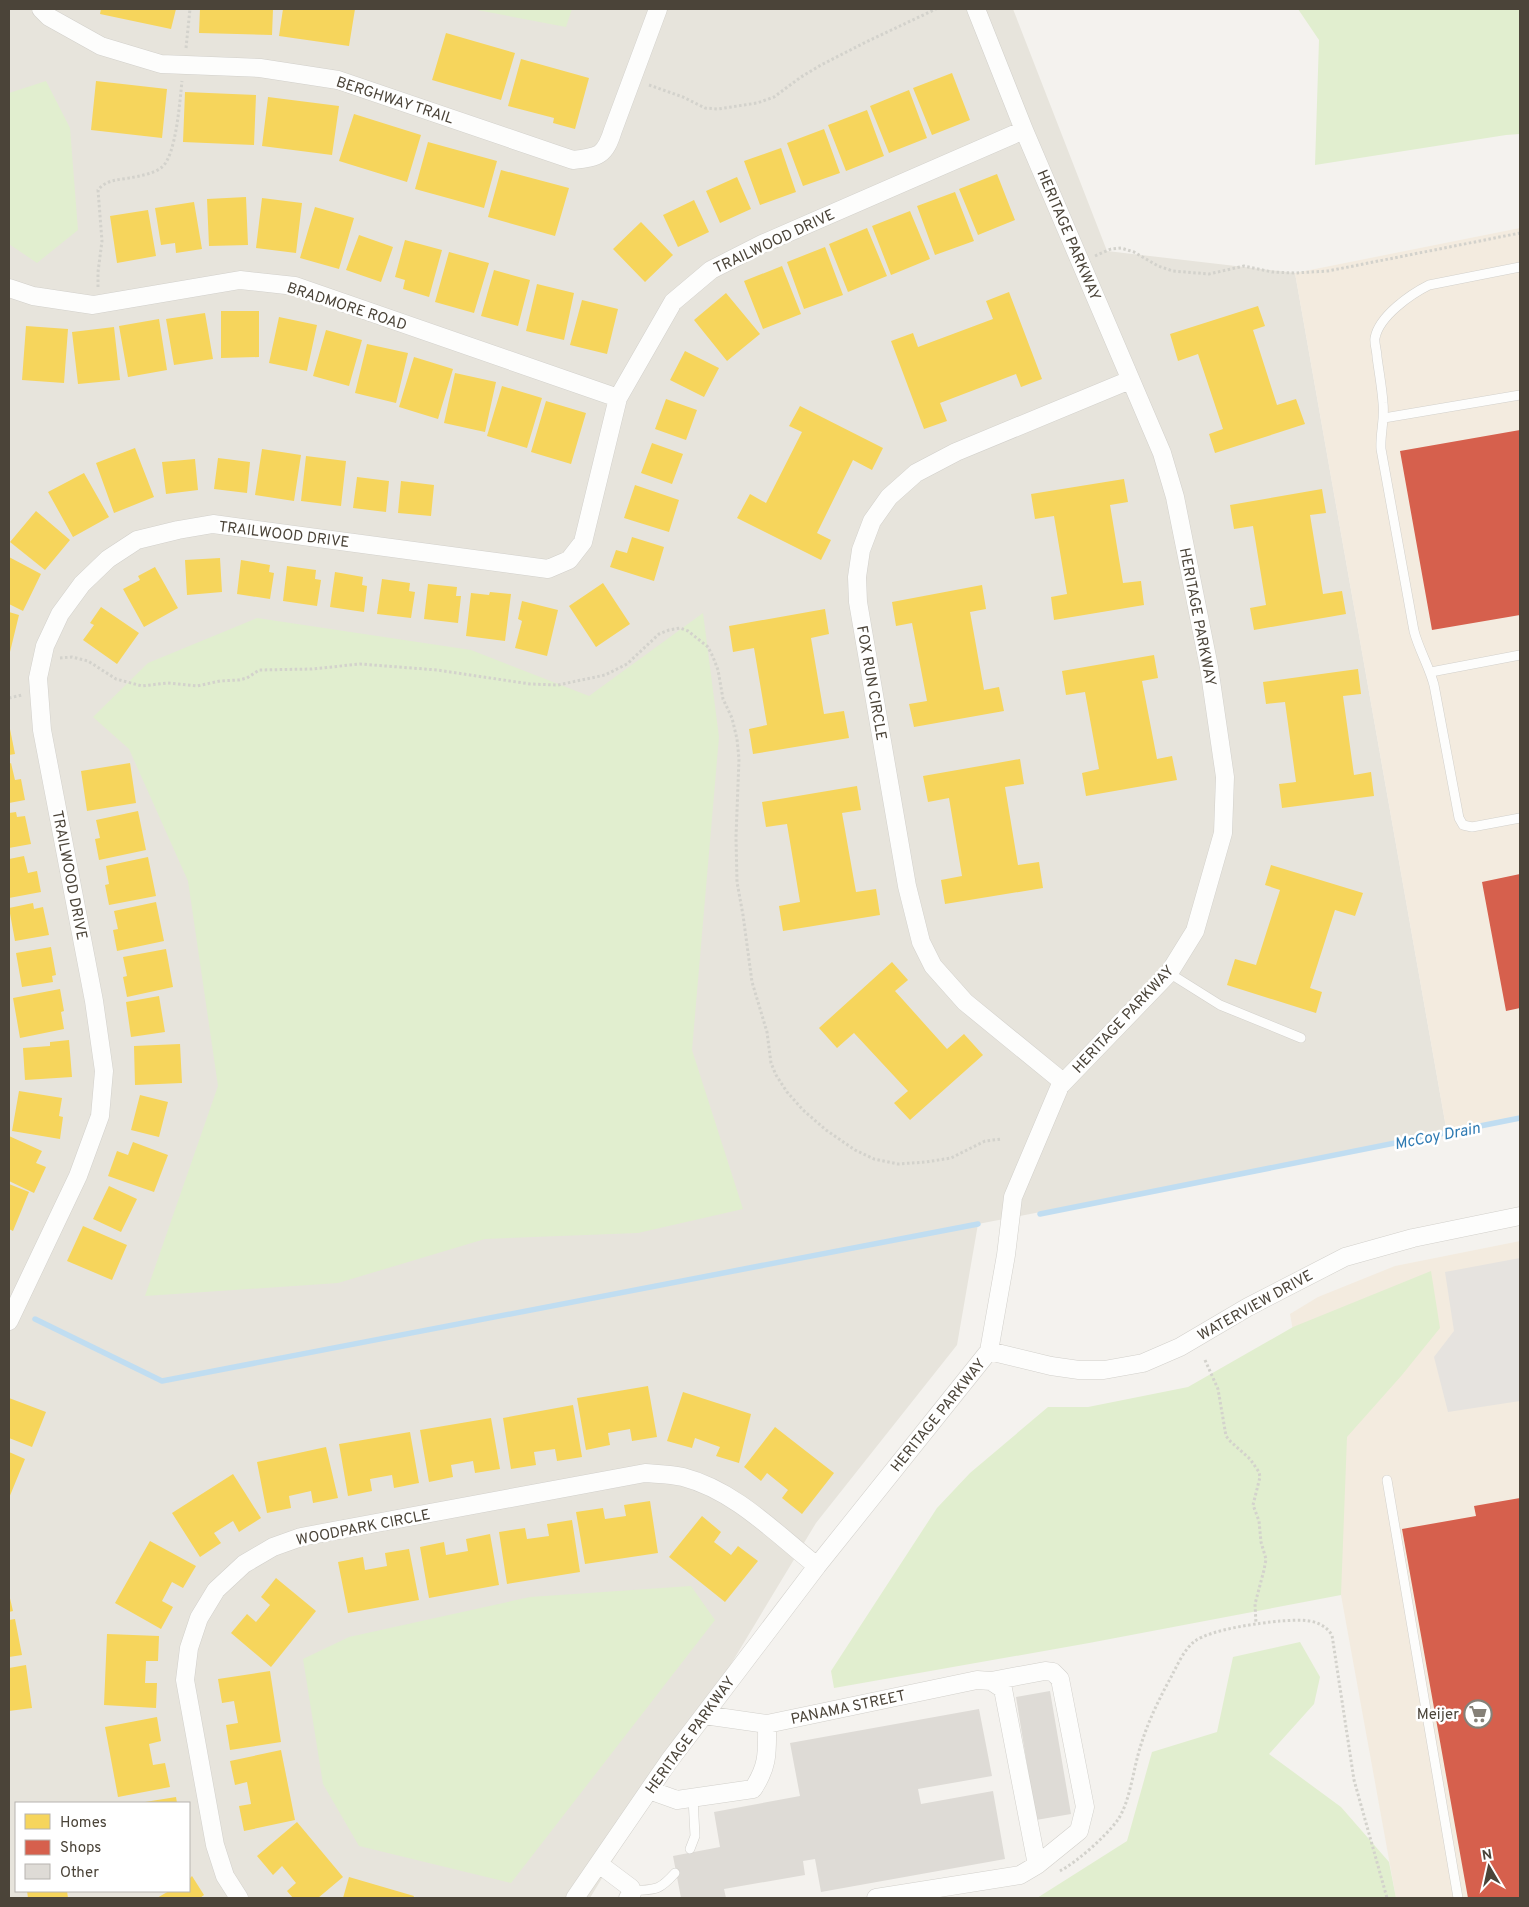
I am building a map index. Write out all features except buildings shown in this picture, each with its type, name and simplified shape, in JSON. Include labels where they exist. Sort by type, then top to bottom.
[{"type":"street","name":"BERGHWAY TRAIL","points":[[41,9],[49,17],[101,46],[161,64],[260,68],[338,80],[573,160],[593,158],[608,147],[658,9]]},
{"type":"street","name":"HERITAGE PARKWAY","points":[[575,1898],[649,1790],[704,1715],[817,1566],[989,1351],[1006,1255],[1013,1197],[1060,1086],[1169,973],[1195,930],[1223,833],[1225,777],[1209,667],[1176,497],[1162,453],[1024,130],[976,9]]},
{"type":"street","name":"TRAILWOOD DRIVE","points":[[9,1321],[78,1176],[100,1116],[104,1071],[94,1001],[42,730],[38,678],[45,646],[60,614],[82,584],[108,559],[137,540],[213,524],[548,569],[569,560],[583,542],[588,515],[618,398],[673,302],[711,270],[762,244],[1024,130]]},
{"type":"street","name":"BRADMORE ROAD","points":[[9,288],[33,296],[93,304],[240,280],[295,286],[618,398]]},
{"type":"street","name":"FOX RUN CIRCLE","points":[[1063,1082],[966,1002],[933,966],[921,942],[907,886],[858,602],[857,576],[861,550],[872,522],[889,497],[916,473],[956,452],[1130,380]]},
{"type":"street","name":"WATERVIEW DRIVE","points":[[989,1351],[1051,1366],[1078,1370],[1104,1370],[1143,1363],[1180,1347],[1256,1303],[1345,1257],[1413,1238],[1520,1216]]},
{"type":"street","name":"WOODPARK CIRCLE","points":[[240,1898],[225,1876],[215,1845],[185,1680],[189,1648],[199,1618],[216,1590],[244,1564],[273,1547],[301,1537],[645,1473],[682,1477],[716,1489],[739,1502],[817,1566]]},
{"type":"street","name":"PANAMA STREET","points":[[704,1715],[767,1724],[977,1680],[991,1681],[1045,1671],[1053,1672],[1060,1679],[1085,1807],[1078,1831],[1037,1865],[1020,1875],[876,1898]]},
{"type":"street","points":[[991,1681],[1002,1689],[1037,1865]]},
{"type":"street","points":[[649,1790],[677,1800],[753,1789],[768,1757],[767,1724]]},
{"type":"street","points":[[599,1864],[631,1888],[630,1895]]},
{"type":"lane","points":[[1520,267],[1429,285],[1416,291],[1388,315],[1380,325],[1375,338],[1384,418],[1380,433],[1380,449],[1414,631],[1418,646],[1430,672],[1459,818],[1463,825],[1472,827],[1520,818]]},
{"type":"lane","points":[[1384,418],[1520,395]]},
{"type":"lane","points":[[1430,672],[1520,655]]},
{"type":"lane","points":[[1169,973],[1220,1005],[1301,1038]]},
{"type":"lane","points":[[1387,1480],[1458,1898]]},
{"type":"lane","points":[[690,1849],[695,1836],[693,1798]]},
{"type":"lane","points":[[630,1895],[658,1888],[664,1885],[675,1873]]},
{"type":"path","points":[[101,303],[97,282],[102,241],[98,190],[103,184],[149,173],[162,167],[168,158],[178,116],[190,9]]},
{"type":"path","points":[[631,80],[668,91],[705,108],[718,109],[757,103],[774,97],[821,65],[900,24],[936,9]]},
{"type":"path","points":[[1080,262],[1111,249],[1122,248],[1134,252],[1158,266],[1173,271],[1189,273],[1209,274],[1244,266],[1272,272],[1328,271],[1520,232]]},
{"type":"path","points":[[55,658],[72,657],[88,661],[116,679],[142,686],[167,683],[197,686],[247,678],[260,670],[312,669],[360,664],[447,671],[545,686],[605,675],[627,664],[659,634],[680,628],[688,631],[708,647],[713,656],[718,670],[723,699],[732,718],[737,739],[740,759],[736,836],[737,882],[750,976],[767,1032],[771,1063],[776,1075],[787,1092],[803,1110],[826,1130],[854,1150],[874,1159],[898,1164],[926,1162],[951,1158],[984,1141],[1002,1139]]},
{"type":"path","points":[[9,698],[21,697],[38,678]]},
{"type":"path","points":[[1205,1360],[1218,1389],[1226,1436],[1250,1459],[1259,1472],[1260,1478],[1253,1505],[1259,1521],[1261,1542],[1266,1559],[1255,1604],[1256,1624]]},
{"type":"path","points":[[1054,1875],[1078,1859],[1117,1821],[1122,1811],[1139,1750],[1152,1714],[1180,1660],[1195,1641],[1207,1635],[1256,1624],[1295,1620],[1313,1621],[1320,1623],[1332,1635],[1354,1780],[1387,1898]]},
{"type":"shaded area","points":[[9,9],[1013,9],[1107,251],[1295,273],[1447,1133],[978,1224],[957,1345],[816,1523],[590,1898],[9,1898]]},
{"type":"shaded area","points":[[1520,228],[1520,1117],[1447,1133],[1295,273]]},
{"type":"shaded area","points":[[1520,1241],[1520,1898],[1396,1898],[1290,1314],[1318,1297],[1395,1266]]},
{"type":"shaded area","points":[[1520,1258],[1520,1401],[1448,1412],[1434,1357],[1454,1331],[1445,1272]]},
{"type":"green space","points":[[472,9],[572,9],[566,27]]},
{"type":"green space","points":[[1298,9],[1520,9],[1520,134],[1315,165],[1319,40]]},
{"type":"green space","points":[[46,81],[70,128],[78,230],[37,263],[9,244],[9,93]]},
{"type":"green space","points":[[703,613],[719,737],[692,1050],[743,1209],[638,1233],[485,1239],[338,1283],[145,1296],[218,1086],[188,881],[129,749],[93,717],[148,663],[257,618],[471,650],[589,696]]},
{"type":"green space","points":[[1431,1271],[1440,1328],[1402,1375],[1347,1437],[1341,1595],[1089,1643],[834,1688],[831,1671],[937,1508],[970,1473],[1048,1407],[1088,1407],[1188,1387],[1293,1327]]},
{"type":"green space","points":[[691,1586],[715,1620],[511,1883],[359,1846],[323,1784],[303,1659],[349,1637],[530,1597]]},
{"type":"green space","points":[[1300,1642],[1320,1677],[1314,1704],[1269,1754],[1341,1807],[1389,1862],[1396,1898],[1037,1898],[1127,1841],[1152,1752],[1217,1732],[1233,1657]]},
{"type":"waterway","name":"McCoy Drain","points":[[1040,1214],[1520,1118]]},
{"type":"waterway","points":[[35,1319],[162,1381],[978,1224]]},
{"type":"place","name":"Meijer","points":[[1478,1714]]}]
